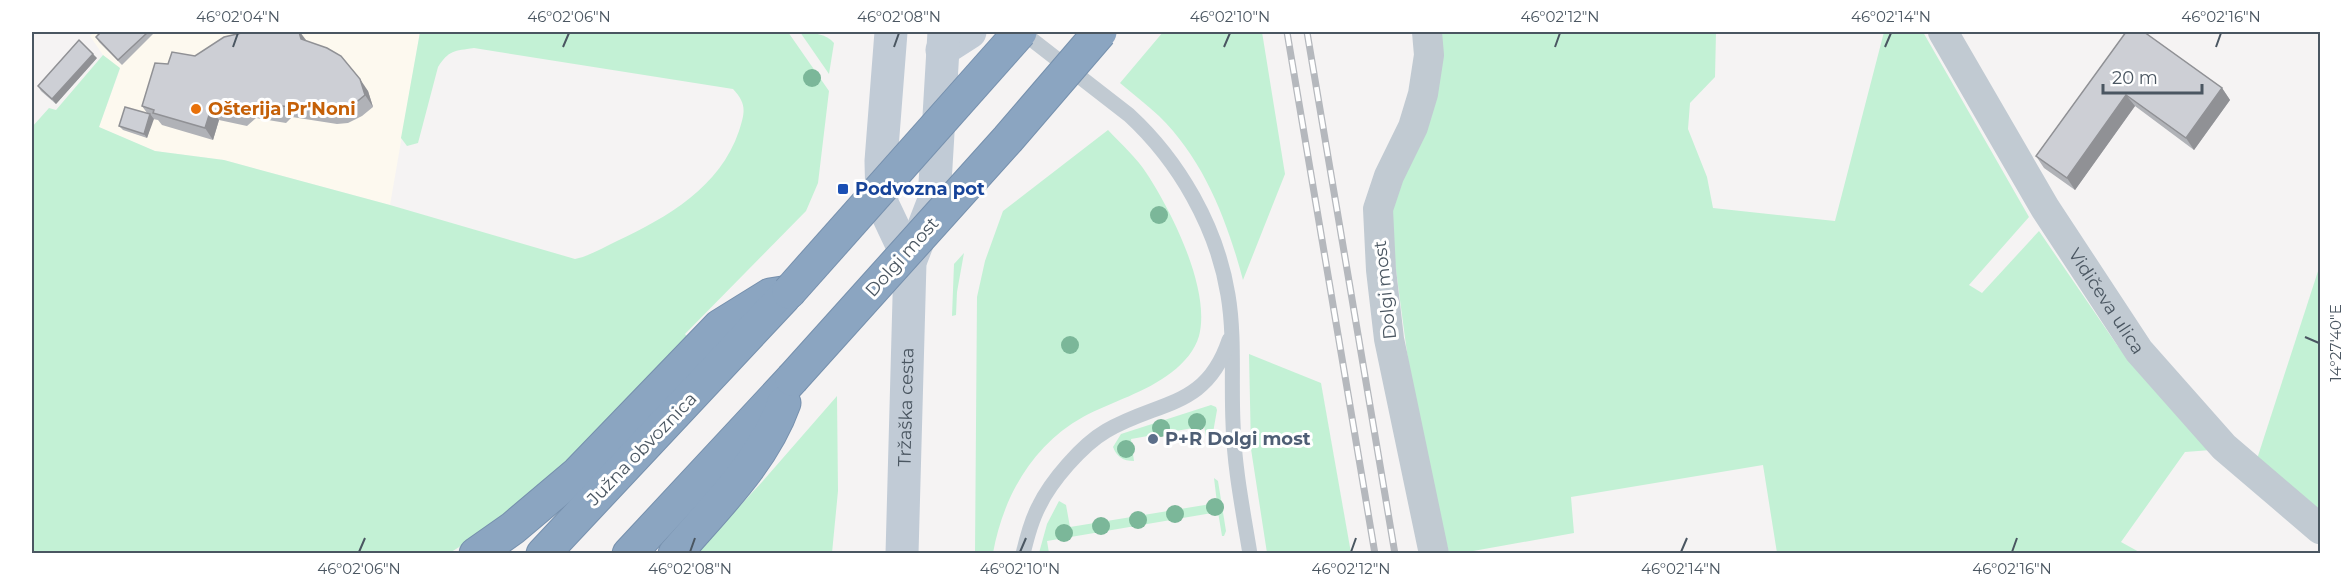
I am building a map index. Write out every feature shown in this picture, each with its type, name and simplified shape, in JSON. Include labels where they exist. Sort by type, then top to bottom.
[{"type":"highway","points":[[476,554],[513,528],[578,473],[731,335],[770,295],[789,292],[1021,32]]},
{"type":"highway","name":"Dolgi most","points":[[735,461],[792,379],[1008,139],[1100,32]]},
{"type":"highway","name":"Južna obvoznica","points":[[543,554],[731,335]]},
{"type":"highway","points":[[629,554],[735,461]]},
{"type":"highway","points":[[675,554],[735,461]]},
{"type":"main road","name":"Tržaška cesta","points":[[891,32],[881,150],[882,203],[910,262]]},
{"type":"main road","points":[[943,41],[970,32]]},
{"type":"main road","name":"Tržaška cesta","points":[[902,554],[910,262],[934,200],[943,41]]},
{"type":"street","name":"Dolgi most","points":[[1427,32],[1428,55],[1424,94],[1413,127],[1389,176],[1378,209],[1381,270],[1389,339],[1434,554]]},
{"type":"street","name":"Vidičeva ulica","points":[[1943,32],[2045,208],[2139,351],[2224,447],[2320,529]]},
{"type":"lane","points":[[1021,32],[1129,114],[1159,144],[1193,197],[1216,253],[1228,294],[1233,425],[1250,554]]},
{"type":"lane","points":[[1023,554],[1040,503],[1078,454],[1093,440],[1116,425],[1190,395],[1209,378],[1216,368],[1231,331]]},
{"type":"shaded area","points":[[94,32],[420,32],[390,205],[224,160],[155,151],[99,127],[120,69],[103,55],[90,36]]},
{"type":"green space","points":[[420,32],[788,32],[829,91],[818,183],[806,211],[685,334],[690,340],[605,427],[546,482],[514,508],[448,554],[32,553],[32,127],[49,108],[56,110],[103,55],[120,68],[99,127],[155,151],[224,160],[575,259],[591,254],[655,222],[690,198],[719,168],[739,131],[744,108],[741,99],[733,89],[474,48],[453,52],[445,57],[438,67],[418,143],[407,146],[401,138]]},
{"type":"green space","points":[[800,32],[814,33],[834,43],[829,74]]},
{"type":"green space","points":[[1163,32],[1262,32],[1285,174],[1243,280],[1221,213],[1201,171],[1175,133],[1159,116],[1120,83]]},
{"type":"green space","points":[[1435,32],[1716,32],[1715,77],[1690,103],[1688,129],[1707,177],[1713,208],[1835,221],[1884,32],[1923,32],[2029,217],[1969,285],[1982,293],[2039,231],[2117,345],[2162,398],[2211,450],[2185,452],[2121,542],[2141,553],[1777,553],[1763,465],[1571,497],[1574,533],[1462,553],[1449,553],[1432,488],[1412,390],[1388,210]]},
{"type":"green space","points":[[1108,130],[1143,168],[1178,230],[1187,252],[1199,297],[1201,317],[1199,336],[1188,356],[1172,372],[1140,391],[1083,417],[1048,443],[1034,458],[1012,493],[993,553],[975,553],[977,297],[985,261],[1003,211]]},
{"type":"green space","points":[[964,253],[957,292],[956,315],[952,316],[954,264]]},
{"type":"green space","points":[[2320,265],[2320,511],[2257,459]]},
{"type":"green space","points":[[1249,354],[1321,383],[1351,553],[1267,553],[1251,449]]},
{"type":"green space","points":[[837,396],[838,491],[832,553],[695,554],[762,482]]},
{"type":"green space","points":[[1211,405],[1217,410],[1211,444],[1208,448],[1204,426],[1131,439],[1134,461],[1121,458],[1113,447],[1121,434]]},
{"type":"green space","points":[[1214,478],[1218,481],[1226,531],[1224,536],[1222,536],[1218,512],[1047,541],[1049,553],[1039,553],[1047,524],[1059,501],[1066,505],[1070,527],[1217,503]]},
{"type":"building","points":[[101,32],[148,32],[118,60],[96,37]]},
{"type":"building","points":[[246,32],[299,32],[301,39],[327,48],[341,56],[360,79],[365,95],[340,111],[329,112],[283,106],[277,112],[248,106],[239,115],[211,109],[205,128],[153,113],[154,110],[142,106],[155,63],[168,64],[172,52],[195,56],[224,37]]},
{"type":"building","points":[[2126,32],[2144,32],[2222,88],[2186,138],[2126,95],[2067,178],[2036,156]]},
{"type":"building","points":[[79,40],[93,54],[52,99],[38,86]]},
{"type":"building","points":[[125,107],[150,114],[144,134],[119,126]]},
{"type":"railway","points":[[1287,32],[1375,554]]},
{"type":"railway","points":[[1307,32],[1395,554]]},
{"type":"place","name":"Ošterija Pr'Noni","points":[[196,109]]},
{"type":"place","name":"Podvozna pot","points":[[843,189]]},
{"type":"place","name":"P+R Dolgi most","points":[[1153,439]]}]
